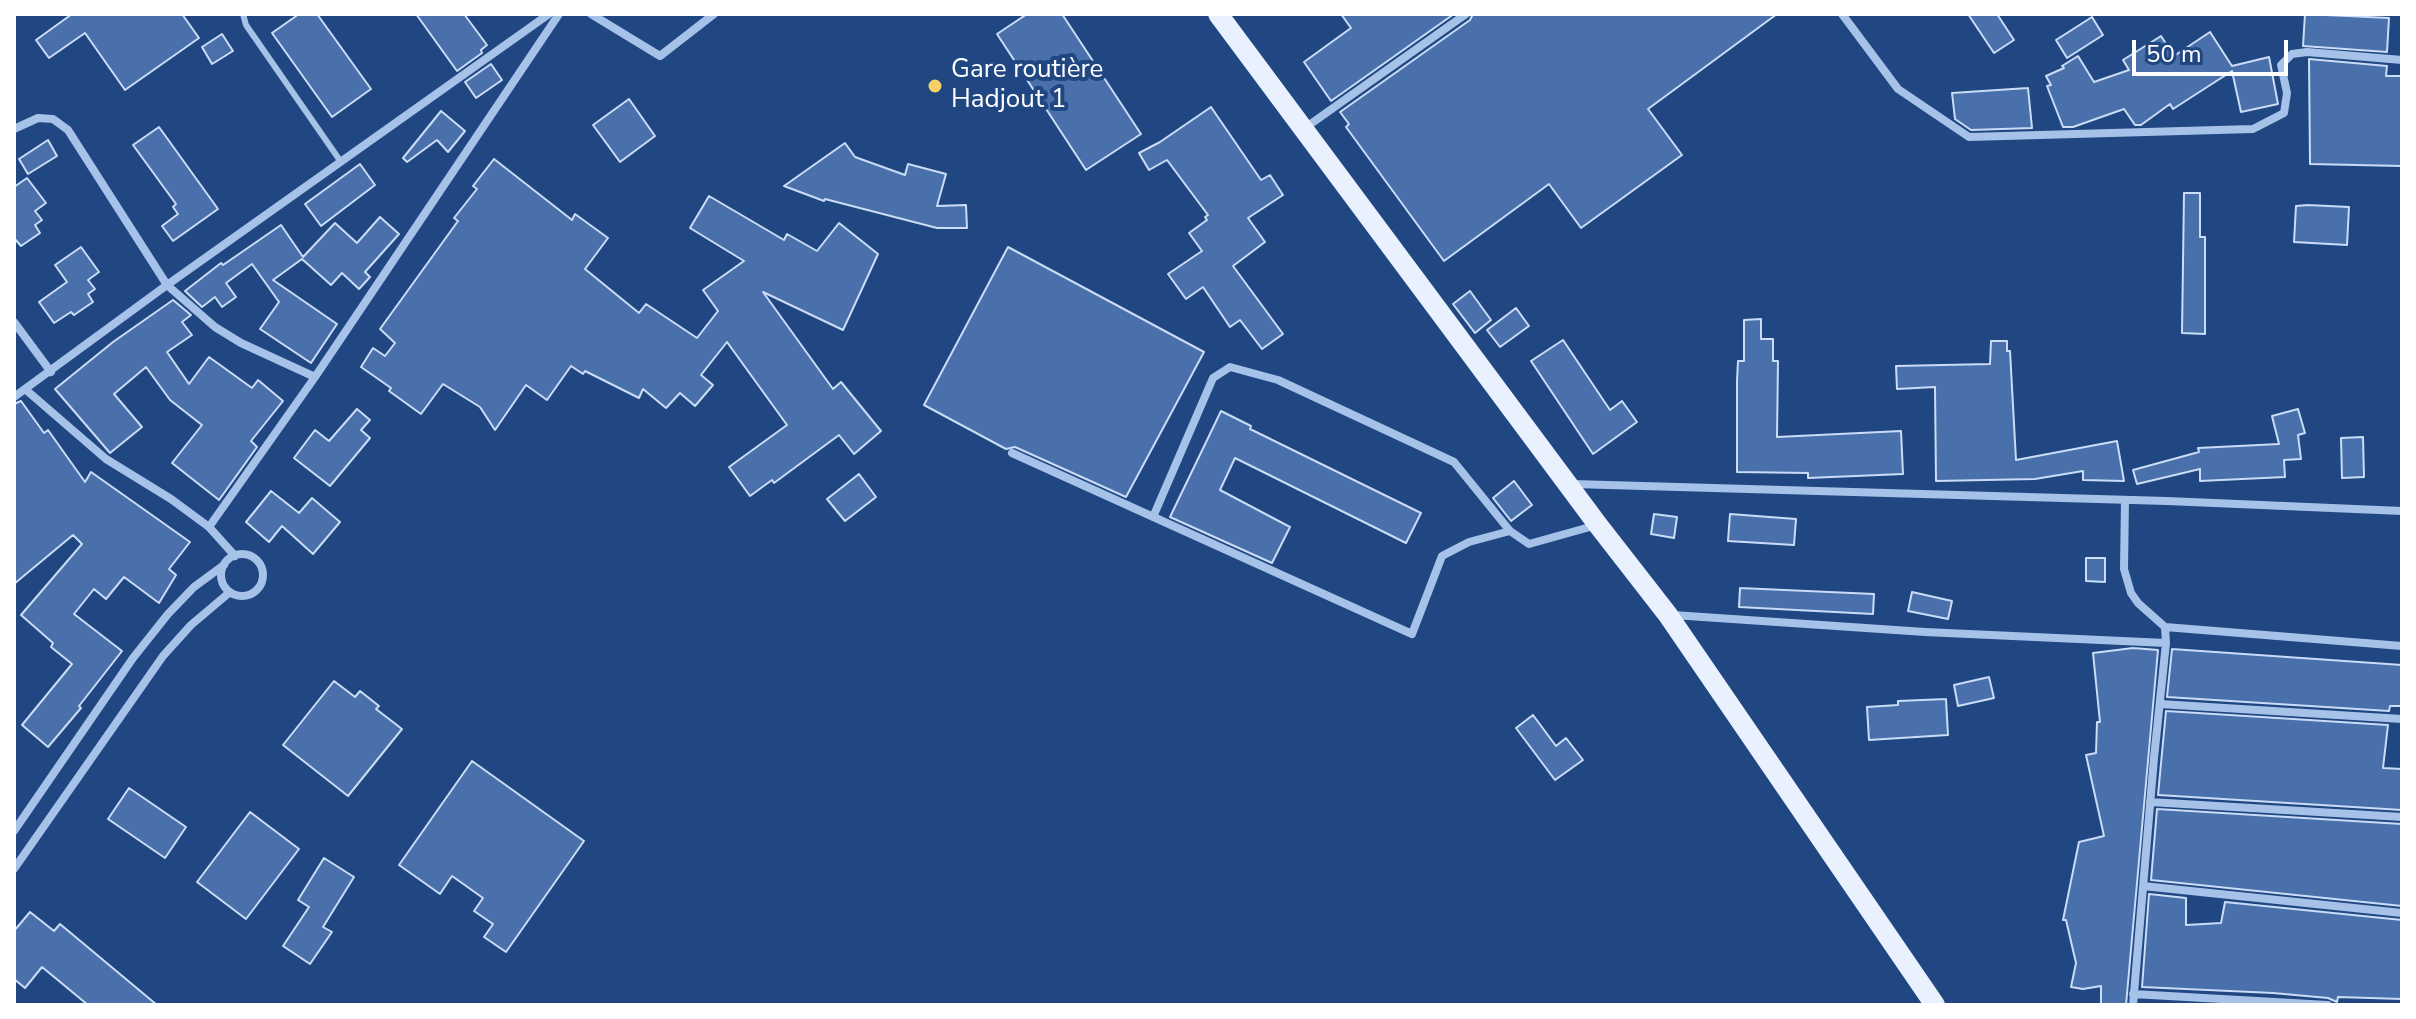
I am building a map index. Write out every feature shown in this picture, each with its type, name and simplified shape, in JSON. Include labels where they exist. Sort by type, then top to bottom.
[{"type":"main road","points":[[1218,14],[1668,615],[1935,1005]]},
{"type":"street","points":[[14,397],[549,14]]},
{"type":"street","points":[[209,527],[315,377],[559,14]]},
{"type":"street","points":[[591,14],[660,56],[714,14]]},
{"type":"street","points":[[1302,130],[1466,14]]},
{"type":"street","points":[[1842,14],[1898,89],[1969,137],[2253,129],[2284,113],[2287,93],[2281,65],[2292,54],[2307,52],[2402,60]]},
{"type":"street","points":[[14,129],[38,118],[53,119],[68,130],[167,285],[215,327],[241,343],[315,377]]},
{"type":"street","points":[[14,322],[51,372]]},
{"type":"street","points":[[1153,517],[1213,378],[1230,367],[1278,380],[1454,462],[1510,531],[1529,544],[1598,525]]},
{"type":"street","points":[[25,389],[106,459],[171,499],[209,527],[235,556]]},
{"type":"street","points":[[1012,453],[1412,634],[1442,556],[1469,542],[1510,531]]},
{"type":"street","points":[[1568,484],[2402,511]]},
{"type":"street","points":[[2125,500],[2124,569],[2131,593],[2146,613],[2165,627],[2402,646]]},
{"type":"street","points":[[14,831],[133,658],[194,587],[235,556],[249,555],[262,571],[263,578],[256,591],[236,595],[230,592],[221,580],[224,565]]},
{"type":"street","points":[[14,869],[163,656],[191,625],[230,592]]},
{"type":"street","points":[[1668,615],[1925,632],[2166,643]]},
{"type":"street","points":[[2133,1005],[2165,627]]},
{"type":"street","points":[[2160,704],[2402,719]]},
{"type":"street","points":[[2150,802],[2402,817]]},
{"type":"street","points":[[2143,886],[2402,913]]},
{"type":"street","points":[[2133,994],[2328,1005]]},
{"type":"lane","points":[[243,14],[246,25],[341,162]]},
{"type":"building","points":[[72,14],[182,14],[199,38],[125,90],[85,33],[49,58],[36,40]]},
{"type":"building","points":[[299,14],[317,14],[371,89],[332,117],[272,33]]},
{"type":"building","points":[[416,14],[464,14],[487,45],[481,50],[482,53],[457,71]]},
{"type":"building","points":[[1027,14],[1062,14],[1141,134],[1086,170],[997,34]]},
{"type":"building","points":[[1341,14],[1454,14],[1331,101],[1304,62],[1351,28]]},
{"type":"building","points":[[1473,14],[1777,14],[1648,109],[1682,155],[1581,228],[1549,184],[1444,261],[1346,127],[1349,124],[1340,112],[1470,20]]},
{"type":"building","points":[[1968,14],[1997,14],[2014,40],[1994,53]]},
{"type":"building","points":[[2305,14],[2389,18],[2387,52],[2303,46]]},
{"type":"building","points":[[2092,17],[2103,35],[2067,58],[2056,40]]},
{"type":"building","points":[[2210,32],[2232,66],[2269,57],[2278,104],[2241,112],[2232,71],[2173,109],[2170,104],[2141,125],[2135,125],[2124,109],[2073,127],[2063,127],[2046,76],[2064,68],[2062,66],[2078,56],[2094,82],[2129,70],[2123,60],[2161,36],[2174,56]]},
{"type":"building","points":[[222,34],[233,51],[212,64],[202,47]]},
{"type":"building","points":[[2309,59],[2387,66],[2386,76],[2402,76],[2402,166],[2310,164]]},
{"type":"building","points":[[491,64],[502,80],[476,98],[465,82]]},
{"type":"building","points":[[2028,88],[2032,128],[1971,130],[1955,119],[1952,93]]},
{"type":"building","points":[[629,99],[655,136],[620,162],[593,125]]},
{"type":"building","points":[[1211,107],[1261,180],[1270,175],[1283,195],[1248,218],[1265,242],[1233,266],[1283,334],[1262,349],[1240,320],[1230,327],[1203,287],[1186,299],[1168,274],[1202,251],[1189,233],[1207,220],[1205,217],[1208,215],[1167,160],[1149,170],[1139,153]]},
{"type":"building","points":[[441,111],[465,131],[448,152],[437,140],[407,162],[403,158]]},
{"type":"building","points":[[159,127],[218,209],[173,241],[162,226],[178,214],[173,207],[176,204],[133,145]]},
{"type":"building","points":[[48,140],[57,156],[28,174],[19,159]]},
{"type":"building","points":[[845,143],[855,157],[905,175],[908,164],[946,174],[937,206],[966,205],[967,228],[937,228],[824,201],[784,186]]},
{"type":"building","points":[[494,159],[572,220],[575,214],[608,238],[585,269],[639,313],[646,304],[697,338],[718,311],[703,290],[744,261],[690,228],[709,196],[784,240],[787,234],[817,251],[839,223],[878,254],[843,330],[763,292],[833,389],[841,382],[881,431],[854,454],[839,435],[774,483],[772,480],[750,496],[729,467],[787,425],[727,342],[701,375],[713,385],[695,406],[680,393],[666,408],[643,389],[639,398],[571,366],[547,400],[526,385],[495,430],[480,407],[443,384],[421,414],[361,367],[373,348],[385,356],[395,343],[380,329],[458,221],[454,218],[477,189],[473,186]]},
{"type":"building","points":[[360,164],[375,185],[321,226],[305,204]]},
{"type":"building","points":[[27,178],[46,203],[35,211],[42,220],[35,225],[40,233],[21,246],[14,238],[14,187]]},
{"type":"building","points":[[2184,193],[2200,193],[2200,237],[2205,237],[2205,334],[2182,333]]},
{"type":"building","points":[[2296,206],[2349,207],[2347,245],[2294,242]]},
{"type":"building","points":[[380,217],[399,234],[365,272],[370,277],[359,289],[342,273],[331,285],[302,259],[273,280],[337,324],[311,363],[260,329],[279,302],[252,264],[226,283],[236,297],[222,307],[215,297],[202,307],[185,291],[221,263],[223,265],[281,225],[303,257],[335,223],[357,243]]},
{"type":"building","points":[[81,247],[99,272],[88,280],[95,289],[88,294],[93,302],[74,315],[71,312],[54,323],[39,302],[67,282],[55,265]]},
{"type":"building","points":[[1008,247],[1204,352],[1126,497],[1015,447],[1006,449],[924,405]]},
{"type":"building","points":[[1470,291],[1491,320],[1475,333],[1453,304]]},
{"type":"building","points":[[173,300],[191,315],[182,322],[192,335],[167,352],[189,384],[209,357],[252,388],[258,380],[283,401],[251,441],[257,447],[219,500],[172,463],[202,425],[170,400],[146,367],[114,394],[142,427],[110,453],[55,389],[113,342]]},
{"type":"building","points":[[1516,308],[1529,326],[1500,347],[1487,330]]},
{"type":"building","points":[[1761,319],[1761,339],[1773,339],[1773,361],[1778,361],[1777,437],[1901,431],[1903,474],[1808,478],[1808,473],[1737,472],[1737,381],[1738,361],[1744,361],[1744,320]]},
{"type":"building","points":[[1563,340],[1610,410],[1622,401],[1637,422],[1593,454],[1531,361]]},
{"type":"building","points":[[1991,341],[2007,341],[2007,351],[2010,351],[2016,460],[2117,441],[2124,481],[2083,480],[2083,471],[2035,479],[1936,481],[1935,387],[1897,389],[1896,366],[1990,364]]},
{"type":"building","points":[[21,401],[44,433],[48,430],[85,482],[91,472],[190,542],[169,569],[176,575],[159,603],[124,577],[106,599],[94,589],[74,614],[122,651],[48,747],[22,725],[72,664],[21,615],[82,544],[73,535],[14,584],[14,404]]},
{"type":"building","points":[[357,409],[370,420],[361,430],[370,438],[330,486],[294,458],[315,430],[329,441]]},
{"type":"building","points":[[2298,409],[2305,433],[2298,435],[2301,459],[2284,460],[2285,477],[2200,481],[2200,469],[2137,484],[2133,470],[2199,452],[2198,448],[2279,444],[2272,416]]},
{"type":"building","points":[[1221,411],[1251,426],[1250,429],[1421,513],[1406,543],[1235,458],[1220,490],[1290,527],[1272,563],[1170,517]]},
{"type":"building","points":[[2363,437],[2364,477],[2342,478],[2341,438]]},
{"type":"building","points":[[859,474],[876,497],[845,521],[827,499]]},
{"type":"building","points":[[1514,481],[1532,505],[1511,521],[1493,498]]},
{"type":"building","points":[[271,491],[299,513],[312,498],[340,522],[313,554],[282,526],[269,542],[246,522]]},
{"type":"building","points":[[1654,514],[1677,517],[1674,538],[1651,534]]},
{"type":"building","points":[[1730,514],[1796,519],[1794,545],[1728,541]]},
{"type":"building","points":[[2086,558],[2105,558],[2105,582],[2086,581]]},
{"type":"building","points":[[1740,588],[1874,594],[1873,614],[1739,607]]},
{"type":"building","points":[[1912,592],[1952,601],[1948,619],[1908,611]]},
{"type":"building","points":[[2133,648],[2158,650],[2126,1005],[2101,1005],[2101,986],[2071,987],[2076,963],[2066,920],[2063,920],[2079,842],[2104,836],[2086,755],[2096,753],[2097,722],[2100,722],[2093,653]]},
{"type":"building","points":[[2172,649],[2402,665],[2402,706],[2390,706],[2389,711],[2167,697]]},
{"type":"building","points":[[1989,677],[1994,698],[1958,706],[1954,685]]},
{"type":"building","points":[[334,681],[355,697],[360,691],[379,706],[376,709],[402,729],[348,796],[283,745]]},
{"type":"building","points":[[1946,699],[1948,735],[1869,740],[1867,707],[1898,705],[1898,701]]},
{"type":"building","points":[[2166,711],[2388,725],[2383,768],[2402,769],[2402,810],[2158,795]]},
{"type":"building","points":[[1533,715],[1556,746],[1566,738],[1583,760],[1555,780],[1516,728]]},
{"type":"building","points":[[472,761],[584,841],[506,952],[484,937],[493,924],[474,911],[483,898],[452,876],[440,894],[399,865]]},
{"type":"building","points":[[129,788],[186,827],[165,858],[108,819]]},
{"type":"building","points":[[2157,809],[2402,824],[2402,906],[2151,880]]},
{"type":"building","points":[[250,812],[299,849],[246,919],[197,882]]},
{"type":"building","points":[[324,858],[354,877],[323,927],[332,932],[310,964],[283,946],[309,907],[298,900]]},
{"type":"building","points":[[2149,894],[2186,898],[2186,925],[2221,923],[2225,902],[2402,920],[2402,999],[2338,997],[2337,1002],[2328,998],[2273,993],[2142,987]]},
{"type":"building","points":[[30,912],[54,931],[60,924],[157,1005],[88,1005],[42,967],[25,988],[14,979],[14,931]]},
{"type":"place","name":"Gare routière Hadjout 1","points":[[935,86]]}]
